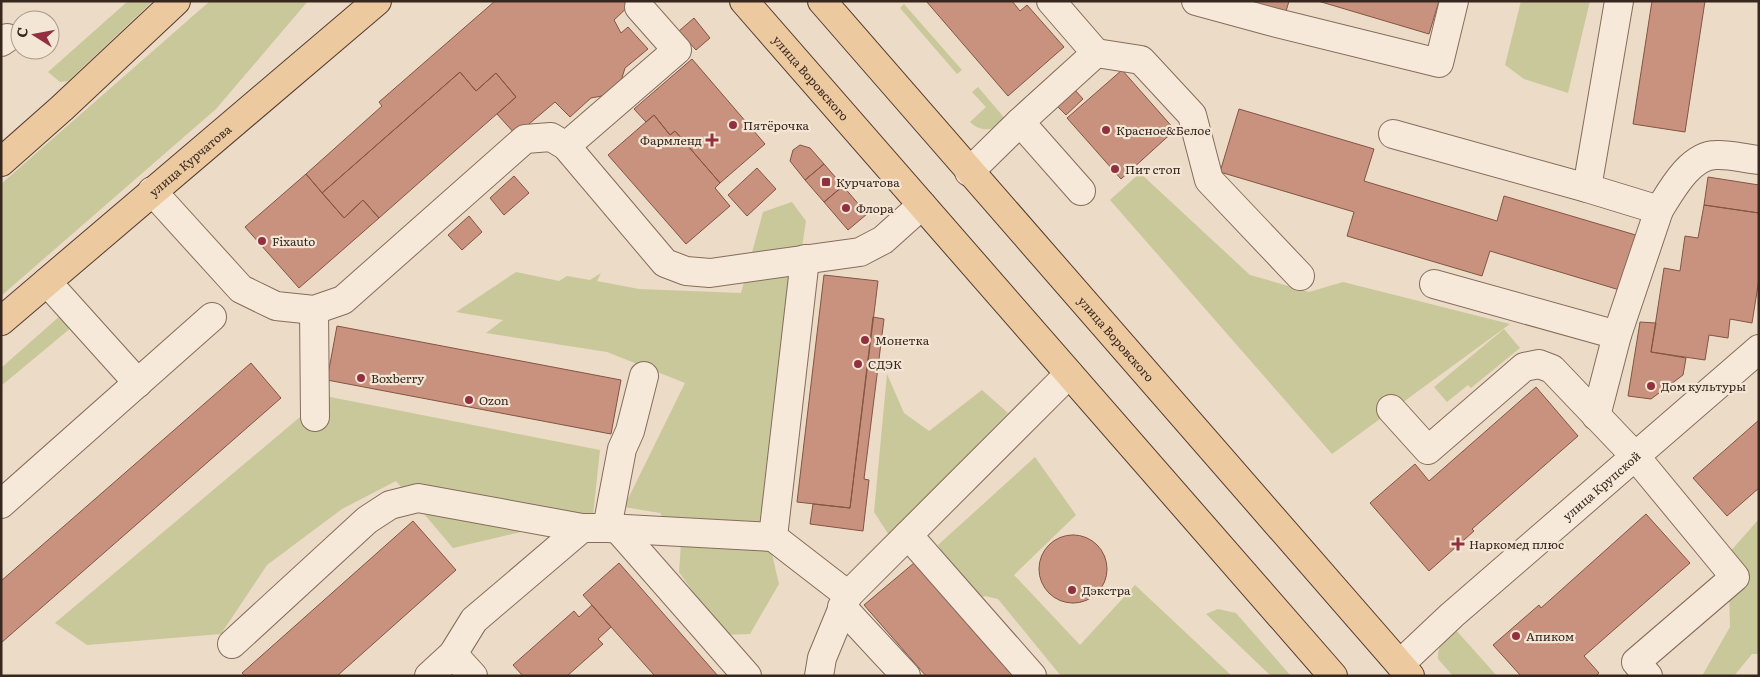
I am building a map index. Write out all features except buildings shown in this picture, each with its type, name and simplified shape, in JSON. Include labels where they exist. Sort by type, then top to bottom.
[{"type":"main road","points":[[1,162],[62,108],[176,1]]},
{"type":"main road","name":"улица Курчатова","points":[[1,321],[377,1]]},
{"type":"main road","name":"улица Воровского","points":[[744,1],[1332,676]]},
{"type":"main road","name":"улица Воровского","points":[[822,1],[969,172],[1405,670]]},
{"type":"street","points":[[1051,1],[1096,53],[1141,60],[1192,115],[1209,180],[1300,276]]},
{"type":"street","points":[[1196,1],[1439,63],[1454,1]]},
{"type":"street","points":[[1587,188],[1618,1]]},
{"type":"street","points":[[566,146],[677,50],[639,7]]},
{"type":"street","points":[[969,172],[1020,122],[1096,53]]},
{"type":"street","points":[[1020,122],[1081,191]]},
{"type":"street","points":[[1392,134],[1659,210]]},
{"type":"street","points":[[152,191],[241,289],[276,306],[314,310],[343,300],[525,139],[551,137],[566,146],[665,263],[686,271],[710,273],[860,252],[883,240],[922,206]]},
{"type":"street","points":[[1596,416],[1618,335],[1659,210],[1679,178],[1697,162],[1714,154],[1759,160]]},
{"type":"street","points":[[773,537],[805,259]]},
{"type":"street","points":[[47,282],[138,383]]},
{"type":"street","points":[[1434,284],[1618,335]]},
{"type":"street","points":[[314,310],[315,417]]},
{"type":"street","points":[[1,504],[212,317]]},
{"type":"street","name":"улица Крупской","points":[[1405,670],[1452,615],[1759,349]]},
{"type":"street","points":[[1392,409],[1428,450],[1524,367],[1539,364],[1552,369],[1611,430],[1635,456],[1735,577],[1634,671]]},
{"type":"street","points":[[819,676],[822,658],[845,601],[908,535],[1069,374]]},
{"type":"street","points":[[429,676],[453,654],[474,620],[602,528],[622,449],[630,431],[644,376]]},
{"type":"street","points":[[232,644],[367,520],[390,505],[418,498],[602,528],[773,537],[845,601],[906,676]]},
{"type":"street","points":[[602,528],[747,676]]},
{"type":"street","points":[[908,535],[1032,676]]},
{"type":"street","points":[[453,654],[473,676]]},
{"type":"green space","points":[[128,1],[153,1],[68,81],[60,82],[48,72]]},
{"type":"green space","points":[[210,1],[308,1],[216,109],[1,296],[1,184]]},
{"type":"green space","points":[[1521,1],[1590,1],[1568,93],[1524,79],[1505,65]]},
{"type":"green space","points":[[904,4],[962,70],[957,74],[900,8]]},
{"type":"green space","points":[[978,87],[1008,122],[998,127],[984,129],[970,122],[986,107],[972,92]]},
{"type":"green space","points":[[1140,173],[1250,275],[1309,292],[1343,282],[1510,324],[1332,454],[1110,200]]},
{"type":"green space","points":[[792,202],[806,221],[762,511],[779,584],[750,634],[723,635],[679,572],[681,544],[660,513],[624,507],[685,383],[607,352],[486,333],[503,320],[456,312],[516,272],[559,281],[567,276],[590,280],[601,273],[597,281],[639,289],[741,293],[763,212]]},
{"type":"green space","points":[[61,315],[72,327],[1,386],[1,368]]},
{"type":"green space","points":[[1504,329],[1520,348],[1471,388],[1468,385],[1447,402],[1434,387]]},
{"type":"green space","points":[[887,374],[904,413],[929,431],[982,390],[1008,413],[889,535],[874,512]]},
{"type":"green space","points":[[325,396],[600,450],[593,515],[453,548],[396,481],[342,509],[267,565],[221,634],[87,645],[55,623]]},
{"type":"green space","points":[[1035,457],[1076,515],[1014,575],[1080,645],[1135,585],[1232,676],[1061,676],[998,599],[985,596],[973,601],[938,545]]},
{"type":"green space","points":[[1759,519],[1759,654],[1752,654],[1734,676],[1702,676],[1730,627],[1728,554]]},
{"type":"green space","points":[[1218,609],[1236,613],[1291,676],[1271,676],[1206,614]]},
{"type":"green space","points":[[1455,629],[1497,676],[1453,676],[1438,659],[1438,654],[1442,642]]},
{"type":"place","name":"Пятёрочка","points":[[733,125]]},
{"type":"place","name":"Красное&Белое","points":[[1106,130]]},
{"type":"place","name":"Фармленд","points":[[712,140]]},
{"type":"place","name":"Пит стоп","points":[[1115,169]]},
{"type":"place","name":"Курчатова","points":[[826,182]]},
{"type":"place","name":"Флора","points":[[846,208]]},
{"type":"place","name":"Fixauto","points":[[262,241]]},
{"type":"place","name":"Монетка","points":[[865,340]]},
{"type":"place","name":"СДЭК","points":[[858,364]]},
{"type":"place","name":"Boxberry","points":[[361,378]]},
{"type":"place","name":"Дом культуры","points":[[1651,386]]},
{"type":"place","name":"Ozon","points":[[469,400]]},
{"type":"place","name":"Наркомед плюс","points":[[1458,544]]},
{"type":"place","name":"Дэкстра","points":[[1072,590]]},
{"type":"place","name":"Апиком","points":[[1516,636]]}]
